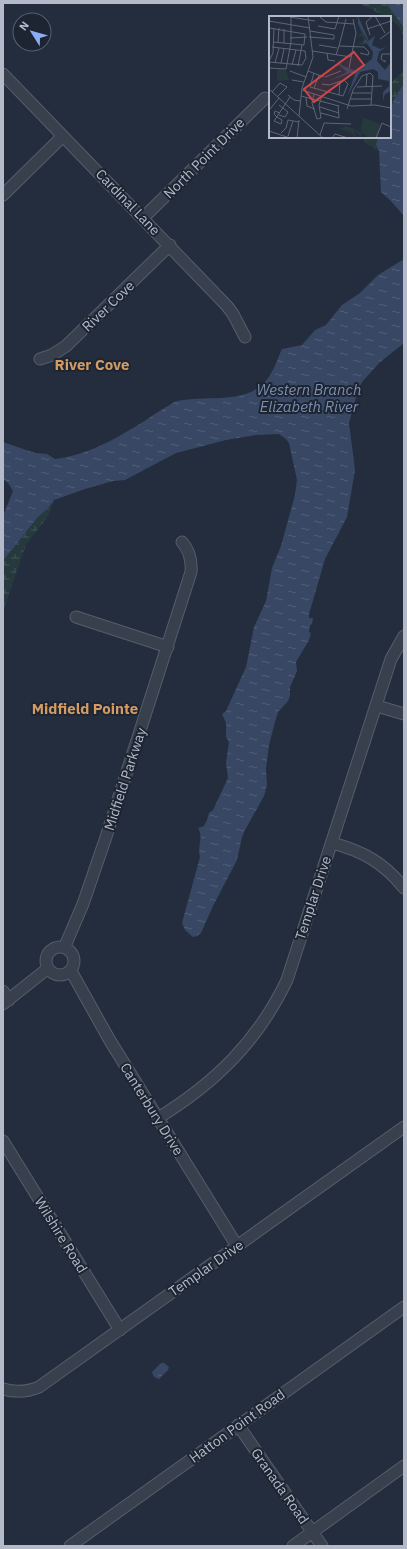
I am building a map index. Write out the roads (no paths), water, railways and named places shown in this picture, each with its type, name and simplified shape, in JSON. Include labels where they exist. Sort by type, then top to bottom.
[{"type":"street","name":"Cardinal Lane","points":[[3,74],[170,245],[227,306],[245,337]]},
{"type":"street","name":"North Point Drive","points":[[143,218],[265,98]]},
{"type":"street","points":[[3,195],[63,136]]},
{"type":"street","name":"River Cove","points":[[40,359],[52,355],[66,346],[170,245]]},
{"type":"street","name":"Midfield Parkway","points":[[65,946],[83,904],[106,837],[191,572],[192,563],[190,554],[182,542]]},
{"type":"street","points":[[76,617],[168,647]]},
{"type":"street","name":"Templar Drive","points":[[158,1118],[181,1104],[218,1074],[246,1045],[269,1013],[287,980],[391,659],[404,636]]},
{"type":"street","points":[[376,706],[404,714]]},
{"type":"street","points":[[332,843],[351,848],[371,858],[392,875],[404,888]]},
{"type":"street","points":[[55,946],[65,946],[72,952],[74,962],[71,971],[63,975],[54,974],[47,969],[45,960],[48,951],[55,946]]},
{"type":"street","points":[[5,998],[47,969]]},
{"type":"street","name":"Canterbury Drive","points":[[71,971],[109,1039],[237,1246]]},
{"type":"street","name":"Templar Drive","points":[[3,1389],[20,1392],[39,1387],[404,1127]]},
{"type":"street","name":"Wilshire Road","points":[[3,1140],[120,1330]]},
{"type":"street","name":"Hatton Point Road","points":[[70,1546],[404,1307]]},
{"type":"street","name":"Granada Road","points":[[238,1425],[322,1546]]},
{"type":"street","points":[[293,1546],[404,1466]]},
{"type":"water","points":[[386,3],[404,3],[404,28]]},
{"type":"water","points":[[404,84],[404,216],[381,192],[379,151],[376,145],[378,138],[391,138],[391,109],[399,91]]},
{"type":"water","name":"Western Branch Elizabeth River","points":[[404,259],[404,343],[379,363],[362,382],[358,390],[349,423],[355,470],[347,517],[325,559],[309,614],[309,618],[313,618],[312,624],[310,625],[309,632],[311,633],[309,640],[296,662],[297,671],[290,687],[290,696],[288,701],[278,712],[275,722],[269,745],[266,769],[267,785],[264,796],[245,830],[237,860],[201,933],[193,937],[185,930],[182,923],[200,857],[200,831],[198,828],[204,826],[209,813],[213,810],[228,778],[226,763],[229,742],[226,737],[226,723],[222,714],[226,711],[246,667],[254,627],[266,601],[272,568],[281,546],[295,495],[297,480],[289,443],[279,434],[256,435],[226,440],[176,453],[125,480],[113,481],[54,500],[37,518],[3,561],[3,516],[13,491],[8,483],[3,479],[3,442],[35,453],[47,454],[55,459],[71,456],[102,445],[132,429],[174,402],[244,395],[266,381],[274,368],[282,349],[302,345],[315,330],[326,325],[342,305],[360,293],[378,275]]},
{"type":"water","points":[[161,1363],[164,1363],[169,1367],[159,1379],[154,1377],[152,1372]]},
{"type":"district","name":"River Cove","points":[[92,364]]},
{"type":"district","name":"Midfield Pointe","points":[[85,708]]}]
